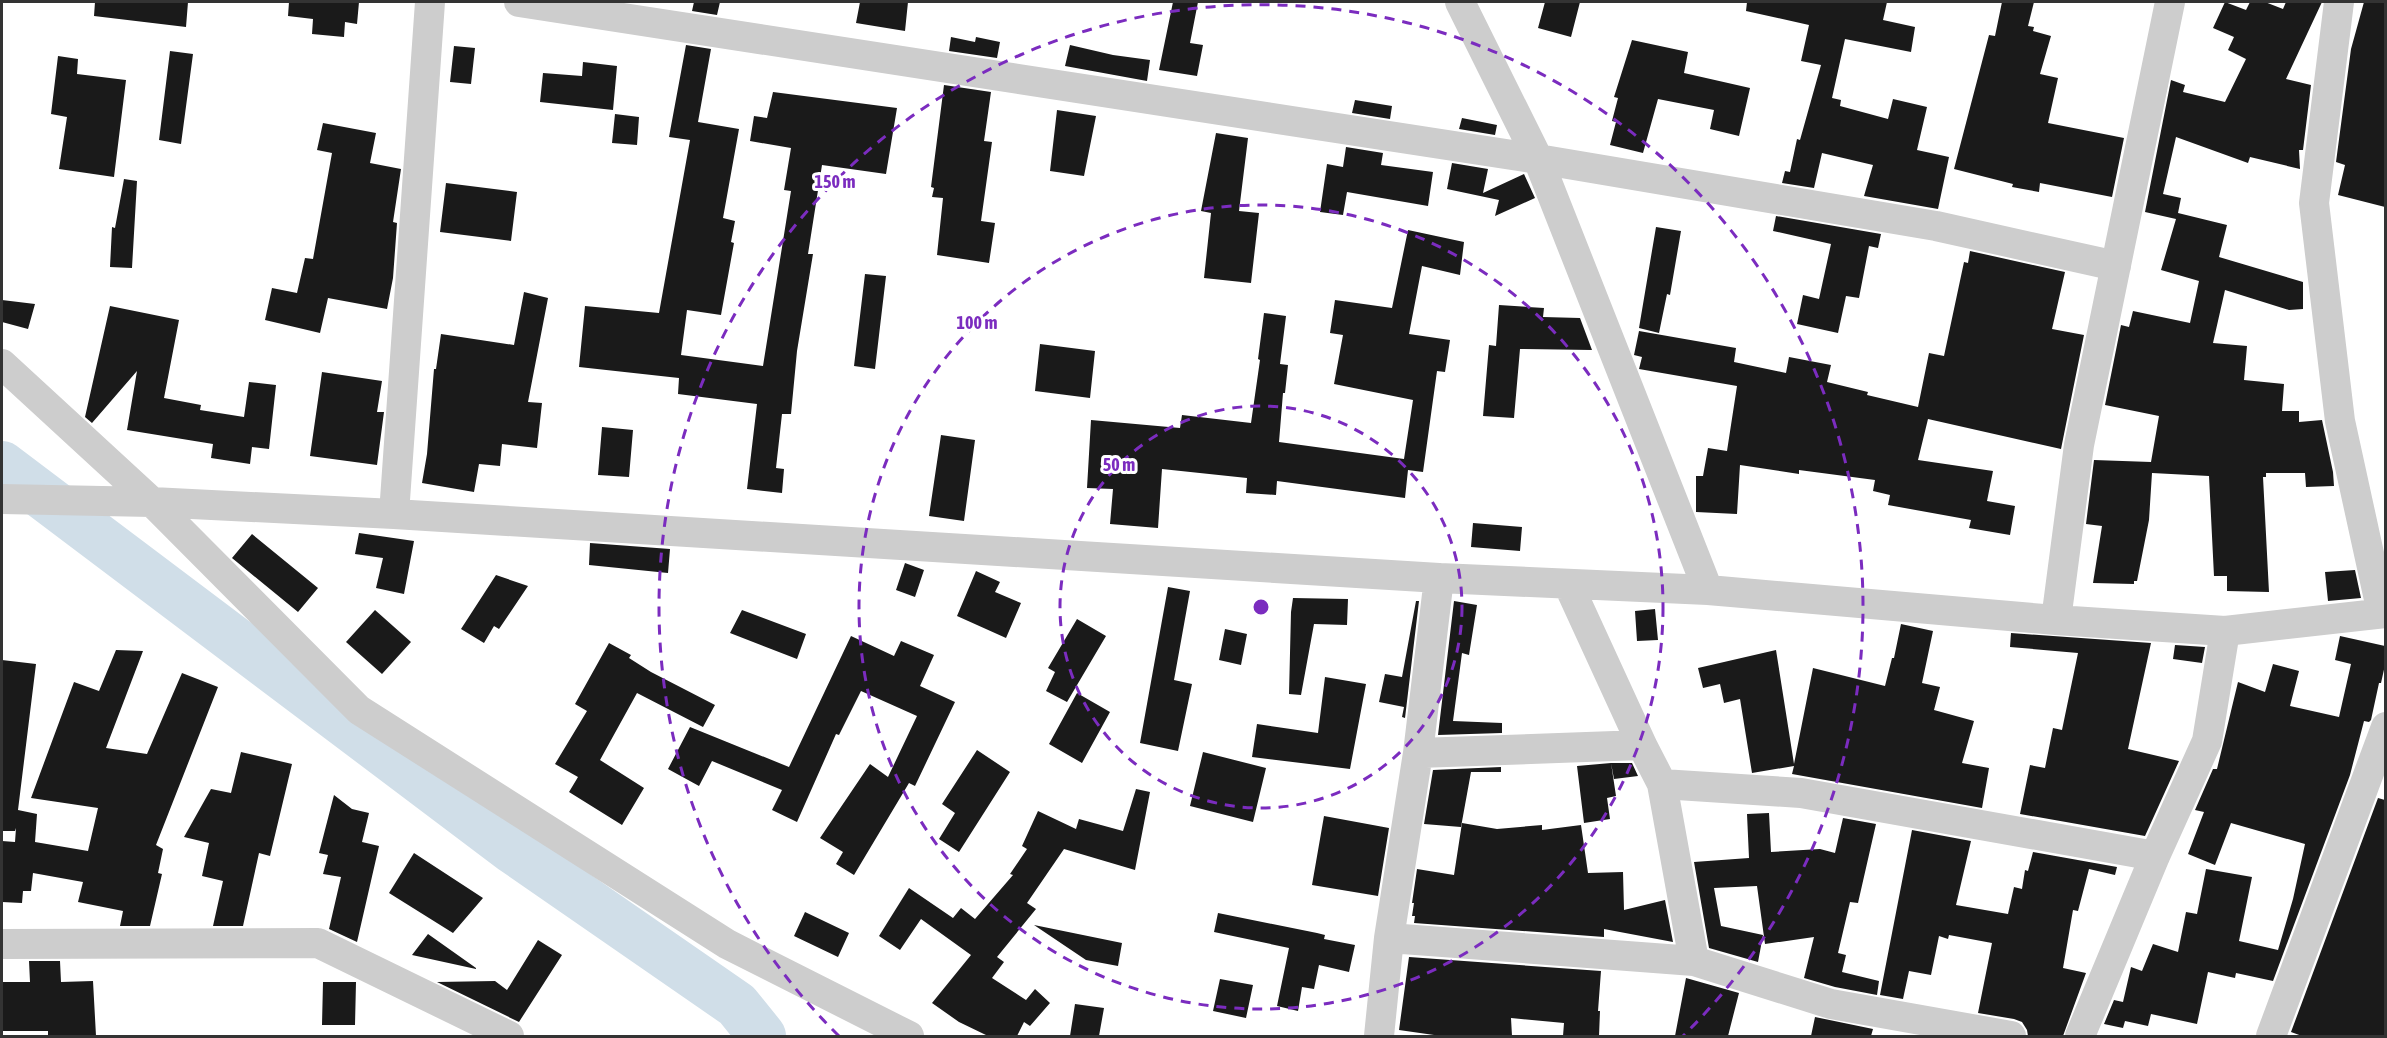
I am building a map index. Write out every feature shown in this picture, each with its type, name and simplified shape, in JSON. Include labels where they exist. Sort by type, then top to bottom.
[{"type":"street","points":[[394,514],[430,2]]},
{"type":"street","points":[[519,2],[1538,159],[1936,226],[2116,266]]},
{"type":"street","points":[[1460,2],[1538,159],[1708,590]]},
{"type":"street","points":[[2056,620],[2079,445],[2170,2]]},
{"type":"street","points":[[2,499],[152,502],[394,514],[1569,586],[1708,590],[2056,620],[2225,631],[2384,613],[2340,421],[2314,203],[2339,2]]},
{"type":"street","points":[[2,364],[152,502],[359,710],[727,944],[909,1036]]},
{"type":"street","points":[[1379,1036],[1389,938],[1418,753],[1439,578]]},
{"type":"street","points":[[1569,586],[1662,784],[1694,961]]},
{"type":"street","points":[[2080,1036],[2155,856],[2207,741],[2225,631]]},
{"type":"street","points":[[2271,1036],[2385,727]]},
{"type":"street","points":[[1418,753],[1642,744]]},
{"type":"street","points":[[1662,784],[1801,793],[2155,856]]},
{"type":"street","points":[[1389,938],[1694,961],[1831,1004],[2011,1036]]},
{"type":"street","points":[[2,944],[318,943],[509,1036]]},
{"type":"building","points":[[95,2],[188,2],[186,27],[94,16]]},
{"type":"building","points":[[289,2],[359,2],[357,24],[345,22],[344,37],[312,34],[313,19],[288,16]]},
{"type":"building","points":[[694,2],[720,2],[717,15],[692,11]]},
{"type":"building","points":[[860,2],[908,2],[905,31],[856,23]]},
{"type":"building","points":[[1173,2],[1198,2],[1190,43],[1203,45],[1197,76],[1159,70]]},
{"type":"building","points":[[1545,2],[1580,2],[1571,37],[1538,28]]},
{"type":"building","points":[[1747,2],[1887,2],[1883,20],[1915,27],[1911,52],[1845,39],[1832,98],[1841,100],[1840,106],[1888,119],[1893,99],[1927,107],[1917,150],[1949,157],[1938,209],[1864,196],[1873,165],[1822,153],[1814,188],[1782,183],[1785,171],[1790,172],[1797,139],[1800,140],[1821,65],[1801,61],[1809,25],[1746,11]]},
{"type":"building","points":[[2002,2],[2034,2],[2028,26],[2034,27],[2033,31],[2051,36],[2040,74],[2058,78],[2048,123],[2124,138],[2112,197],[2040,183],[2039,192],[2012,187],[2013,184],[1954,169],[1989,35],[1995,36]]},
{"type":"building","points":[[2225,2],[2246,10],[2250,2],[2265,2],[2283,9],[2286,2],[2322,2],[2286,79],[2311,85],[2303,150],[2299,150],[2300,169],[2250,157],[2248,163],[2176,137],[2163,194],[2181,198],[2178,213],[2227,225],[2219,257],[2303,282],[2303,309],[2289,310],[2225,290],[2213,343],[2247,346],[2244,380],[2284,384],[2282,411],[2299,411],[2299,422],[2322,420],[2334,486],[2306,487],[2305,473],[2266,473],[2266,477],[2263,477],[2269,592],[2227,591],[2227,576],[2214,576],[2209,476],[2152,473],[2149,520],[2137,581],[2134,581],[2134,584],[2093,583],[2102,526],[2086,524],[2094,460],[2151,462],[2159,416],[2105,405],[2121,325],[2129,327],[2133,311],[2190,323],[2199,281],[2161,270],[2176,219],[2145,212],[2171,80],[2185,85],[2183,92],[2225,102],[2246,59],[2228,50],[2234,37],[2213,28]]},
{"type":"building","points":[[2364,2],[2385,2],[2385,207],[2338,195],[2345,165],[2336,162],[2351,49]]},
{"type":"building","points":[[951,37],[975,42],[976,37],[1000,42],[997,58],[949,51]]},
{"type":"building","points":[[1632,40],[1688,52],[1684,73],[1750,88],[1739,136],[1710,129],[1714,110],[1658,99],[1643,153],[1610,145],[1616,122],[1612,121],[1618,98],[1614,97]]},
{"type":"building","points":[[686,45],[711,49],[698,122],[739,129],[723,218],[735,221],[731,242],[734,243],[721,315],[687,310],[681,355],[763,366],[791,191],[784,190],[791,148],[750,141],[754,116],[767,118],[773,92],[897,108],[886,174],[822,165],[808,254],[813,254],[797,351],[791,414],[782,414],[776,468],[784,469],[782,493],[747,489],[757,404],[678,394],[679,378],[579,367],[585,306],[659,313],[690,140],[669,137]]},
{"type":"building","points":[[1070,45],[1113,55],[1150,60],[1147,81],[1065,66]]},
{"type":"building","points":[[454,46],[475,48],[471,84],[450,82]]},
{"type":"building","points":[[170,51],[193,54],[181,144],[159,140]]},
{"type":"building","points":[[58,56],[78,59],[77,74],[126,80],[114,177],[59,169],[67,117],[51,114]]},
{"type":"building","points":[[583,62],[617,66],[613,110],[540,102],[543,73],[582,76]]},
{"type":"building","points":[[944,85],[991,92],[984,141],[992,142],[981,221],[995,223],[989,263],[937,255],[943,198],[932,197],[934,188],[931,187]]},
{"type":"building","points":[[1355,100],[1392,106],[1390,119],[1352,113]]},
{"type":"building","points":[[1057,110],[1096,116],[1084,176],[1050,171]]},
{"type":"building","points":[[615,114],[639,117],[637,145],[612,143]]},
{"type":"building","points":[[1462,118],[1497,125],[1495,135],[1459,129]]},
{"type":"building","points":[[323,123],[376,133],[370,163],[401,169],[393,222],[397,223],[393,278],[387,309],[328,298],[320,333],[265,320],[272,288],[297,293],[305,258],[313,259],[332,153],[317,150]]},
{"type":"building","points":[[1216,133],[1248,138],[1239,211],[1259,213],[1251,283],[1204,278],[1211,213],[1201,211]]},
{"type":"building","points":[[1346,147],[1383,153],[1381,165],[1433,172],[1428,206],[1347,192],[1343,215],[1320,212],[1327,164],[1343,167]]},
{"type":"building","points":[[1452,163],[1488,169],[1483,193],[1524,174],[1535,198],[1495,216],[1499,200],[1447,189]]},
{"type":"building","points":[[124,179],[137,181],[132,268],[110,267],[112,227],[115,228]]},
{"type":"building","points":[[446,183],[517,192],[511,241],[440,232]]},
{"type":"building","points":[[1776,216],[1881,234],[1878,248],[1869,246],[1859,298],[1846,296],[1838,333],[1797,324],[1803,295],[1819,299],[1831,244],[1773,231]]},
{"type":"building","points":[[1656,227],[1681,231],[1670,295],[1667,294],[1659,333],[1639,328]]},
{"type":"building","points":[[1408,230],[1464,242],[1460,275],[1422,266],[1409,334],[1450,340],[1445,372],[1437,371],[1423,472],[1408,470],[1405,498],[1277,481],[1276,495],[1246,493],[1247,478],[1162,469],[1158,528],[1110,524],[1113,489],[1087,488],[1091,420],[1180,428],[1182,415],[1251,423],[1264,313],[1286,316],[1280,364],[1288,365],[1279,442],[1404,459],[1413,400],[1334,384],[1343,335],[1330,333],[1335,300],[1392,308]]},
{"type":"building","points":[[1970,251],[2065,272],[2052,329],[2084,335],[2061,449],[1928,419],[1918,460],[1993,471],[1987,501],[2015,506],[2010,535],[1969,528],[1971,520],[1888,505],[1890,495],[1873,491],[1875,480],[1799,470],[1799,474],[1740,465],[1737,514],[1696,512],[1696,476],[1703,476],[1708,448],[1727,451],[1737,386],[1639,369],[1642,357],[1634,355],[1639,331],[1736,348],[1734,362],[1786,373],[1789,357],[1831,365],[1827,382],[1868,392],[1867,395],[1918,407],[1929,353],[1944,356],[1964,262],[1968,263]]},
{"type":"building","points":[[865,274],[886,276],[875,369],[854,366]]},
{"type":"building","points":[[524,292],[548,298],[528,402],[542,403],[537,448],[502,444],[500,466],[479,464],[474,492],[422,483],[427,454],[434,369],[436,369],[441,334],[514,345]]},
{"type":"building","points":[[2,300],[35,304],[28,329],[2,322]]},
{"type":"building","points":[[1499,305],[1544,308],[1543,317],[1580,318],[1592,350],[1520,349],[1514,418],[1483,416],[1489,345],[1496,346]]},
{"type":"building","points":[[110,306],[179,320],[164,398],[201,405],[200,410],[244,417],[249,382],[276,385],[269,449],[252,447],[250,464],[211,458],[213,444],[127,430],[137,371],[92,423],[85,417]]},
{"type":"building","points":[[1040,344],[1095,351],[1090,398],[1035,391]]},
{"type":"building","points":[[322,372],[382,381],[377,412],[384,412],[377,465],[310,456]]},
{"type":"building","points":[[602,427],[633,430],[629,477],[598,475]]},
{"type":"building","points":[[941,435],[975,440],[964,521],[929,516]]},
{"type":"building","points":[[1473,523],[1522,527],[1520,551],[1471,547]]},
{"type":"building","points":[[359,533],[414,541],[404,594],[376,588],[383,558],[355,554]]},
{"type":"building","points":[[252,534],[318,588],[298,612],[232,558]]},
{"type":"building","points":[[590,543],[670,549],[668,573],[589,565]]},
{"type":"building","points":[[905,563],[924,570],[915,597],[896,590]]},
{"type":"building","points":[[2355,570],[2361,598],[2328,601],[2325,572]]},
{"type":"building","points":[[976,571],[1000,582],[995,592],[1021,603],[1006,638],[957,616]]},
{"type":"building","points":[[496,575],[528,586],[499,629],[494,626],[484,643],[461,629]]},
{"type":"building","points":[[1168,587],[1190,591],[1174,680],[1192,684],[1178,751],[1140,743]]},
{"type":"building","points":[[1293,598],[1348,599],[1347,625],[1314,624],[1301,695],[1289,694]]},
{"type":"building","points":[[1416,601],[1419,601],[1405,718],[1402,717],[1404,707],[1379,702],[1385,674],[1402,677]]},
{"type":"building","points":[[1454,601],[1477,605],[1469,655],[1462,653],[1453,721],[1502,723],[1502,733],[1438,735]]},
{"type":"building","points":[[1655,609],[1658,640],[1637,641],[1635,611]]},
{"type":"building","points":[[375,610],[411,642],[382,674],[346,642]]},
{"type":"building","points":[[742,610],[806,634],[797,659],[730,633]]},
{"type":"building","points":[[1077,619],[1106,636],[1067,702],[1046,691],[1055,672],[1048,668]]},
{"type":"building","points":[[1901,624],[1933,631],[1922,683],[1940,687],[1934,710],[1974,721],[1962,763],[1989,768],[1982,808],[1792,774],[1794,766],[1752,773],[1740,699],[1724,703],[1720,684],[1703,688],[1698,668],[1776,650],[1794,764],[1813,668],[1885,686]]},
{"type":"building","points":[[1225,629],[1247,634],[1241,665],[1219,660]]},
{"type":"building","points":[[2011,633],[2151,643],[2128,749],[2179,761],[2145,836],[2020,814],[2030,765],[2045,768],[2053,728],[2062,730],[2078,653],[2010,647]]},
{"type":"building","points":[[851,636],[894,656],[901,641],[934,655],[920,686],[955,702],[915,786],[909,783],[854,875],[836,864],[843,852],[820,838],[870,764],[888,777],[917,716],[861,691],[839,735],[836,734],[797,822],[772,810],[782,790],[712,761],[699,786],[668,769],[690,727],[789,767]]},
{"type":"building","points":[[2340,636],[2385,646],[2385,665],[2371,720],[2364,721],[2350,775],[2273,981],[2236,973],[2235,978],[2208,972],[2197,1024],[2151,1014],[2148,1026],[2125,1021],[2123,1028],[2104,1024],[2114,1000],[2123,1002],[2131,967],[2142,971],[2153,944],[2178,952],[2186,912],[2197,914],[2206,869],[2252,877],[2239,941],[2278,950],[2293,899],[2305,844],[2231,823],[2215,865],[2188,854],[2204,812],[2195,810],[2213,769],[2217,769],[2238,682],[2265,692],[2273,664],[2299,671],[2290,706],[2339,717],[2351,664],[2335,660]]},
{"type":"building","points":[[609,643],[631,655],[629,658],[651,672],[715,705],[703,727],[637,693],[600,760],[644,788],[622,825],[569,792],[578,777],[555,764],[587,711],[575,704]]},
{"type":"building","points":[[2175,645],[2205,647],[2202,663],[2173,659]]},
{"type":"building","points":[[116,650],[143,651],[106,748],[147,754],[182,673],[218,687],[156,845],[163,849],[158,873],[162,874],[150,926],[120,926],[123,911],[78,902],[83,882],[33,873],[31,891],[23,891],[22,903],[2,902],[2,841],[15,842],[16,828],[15,831],[2,831],[2,660],[36,664],[18,810],[37,814],[35,842],[88,851],[98,808],[31,798],[74,682],[99,691]]},
{"type":"building","points":[[1325,677],[1366,684],[1350,769],[1252,757],[1257,724],[1318,733]]},
{"type":"building","points":[[1077,693],[1110,712],[1082,763],[1049,744]]},
{"type":"building","points":[[977,750],[1010,772],[959,852],[939,839],[955,813],[942,804]]},
{"type":"building","points":[[241,752],[292,764],[270,856],[259,853],[243,926],[213,926],[223,881],[202,876],[209,843],[184,837],[211,789],[231,793]]},
{"type":"building","points":[[1203,752],[1266,768],[1253,822],[1190,806]]},
{"type":"building","points":[[1611,763],[1632,763],[1638,776],[1614,779]]},
{"type":"building","points":[[1611,763],[1616,796],[1607,798],[1610,819],[1584,823],[1577,766]]},
{"type":"building","points":[[1501,767],[1501,772],[1471,772],[1461,827],[1424,824],[1433,770]]},
{"type":"building","points":[[1136,789],[1150,792],[1135,870],[1064,849],[1027,903],[1036,909],[997,957],[1004,962],[992,978],[1026,1000],[1035,989],[1050,1003],[1030,1026],[1024,1022],[1017,1036],[988,1036],[959,1022],[932,1003],[971,955],[921,919],[900,950],[879,936],[909,888],[953,918],[961,908],[975,919],[1013,875],[1010,874],[1027,849],[1022,846],[1038,811],[1076,829],[1079,819],[1123,831]]},
{"type":"building","points":[[334,795],[352,809],[369,813],[362,842],[379,846],[357,942],[329,929],[341,877],[323,874],[328,855],[319,853]]},
{"type":"building","points":[[2378,798],[2385,800],[2385,1036],[2302,1036],[2291,1032]]},
{"type":"building","points":[[1769,813],[1771,852],[1820,849],[1835,853],[1843,818],[1876,824],[1858,903],[1850,902],[1838,953],[1846,955],[1842,972],[1879,981],[1877,995],[1804,978],[1814,937],[1765,944],[1757,886],[1714,888],[1721,926],[1763,935],[1758,962],[1709,948],[1694,862],[1749,858],[1747,814]]},
{"type":"building","points":[[1324,816],[1389,828],[1378,896],[1312,885]]},
{"type":"building","points":[[1462,823],[1497,829],[1542,825],[1542,830],[1581,825],[1588,873],[1623,872],[1624,910],[1665,900],[1673,942],[1604,929],[1604,937],[1414,923],[1415,916],[1412,916],[1414,903],[1412,903],[1417,869],[1454,875]]},
{"type":"building","points":[[1912,830],[1971,841],[1956,905],[2008,914],[2014,887],[2022,889],[2025,870],[2028,871],[2033,852],[2117,867],[2115,875],[2089,869],[2078,911],[2073,910],[2063,968],[2086,973],[2063,1036],[2028,1036],[2022,1022],[1978,1013],[1992,943],[1949,935],[1948,939],[1939,936],[1931,975],[1909,971],[1903,999],[1880,995]]},
{"type":"building","points":[[414,853],[483,898],[453,933],[389,893]]},
{"type":"building","points":[[805,912],[849,933],[838,957],[794,936]]},
{"type":"building","points":[[1218,913],[1317,933],[1325,935],[1324,939],[1355,945],[1349,972],[1319,965],[1314,989],[1302,987],[1298,1011],[1277,1006],[1289,948],[1214,932]]},
{"type":"building","points":[[1034,925],[1122,943],[1118,966],[1086,960]]},
{"type":"building","points":[[428,934],[476,968],[476,969],[412,955]]},
{"type":"building","points":[[538,940],[562,955],[519,1022],[437,982],[495,981],[507,990]]},
{"type":"building","points":[[1409,957],[1601,971],[1599,1036],[1563,1036],[1564,1023],[1511,1018],[1512,1036],[1441,1036],[1399,1030]]},
{"type":"building","points":[[29,961],[60,961],[61,982],[93,981],[96,1036],[48,1036],[48,1031],[2,1031],[2,982],[30,982]]},
{"type":"building","points":[[1686,978],[1739,993],[1728,1036],[1675,1036]]},
{"type":"building","points":[[1220,979],[1253,985],[1246,1018],[1213,1011]]},
{"type":"building","points":[[323,982],[356,982],[355,1025],[322,1025]]},
{"type":"building","points":[[1075,1004],[1104,1008],[1099,1036],[1070,1036]]},
{"type":"building","points":[[1815,1017],[1873,1029],[1871,1036],[1811,1036]]},
{"type":"waterway","points":[[2,465],[513,850],[737,1005],[762,1036]]}]
